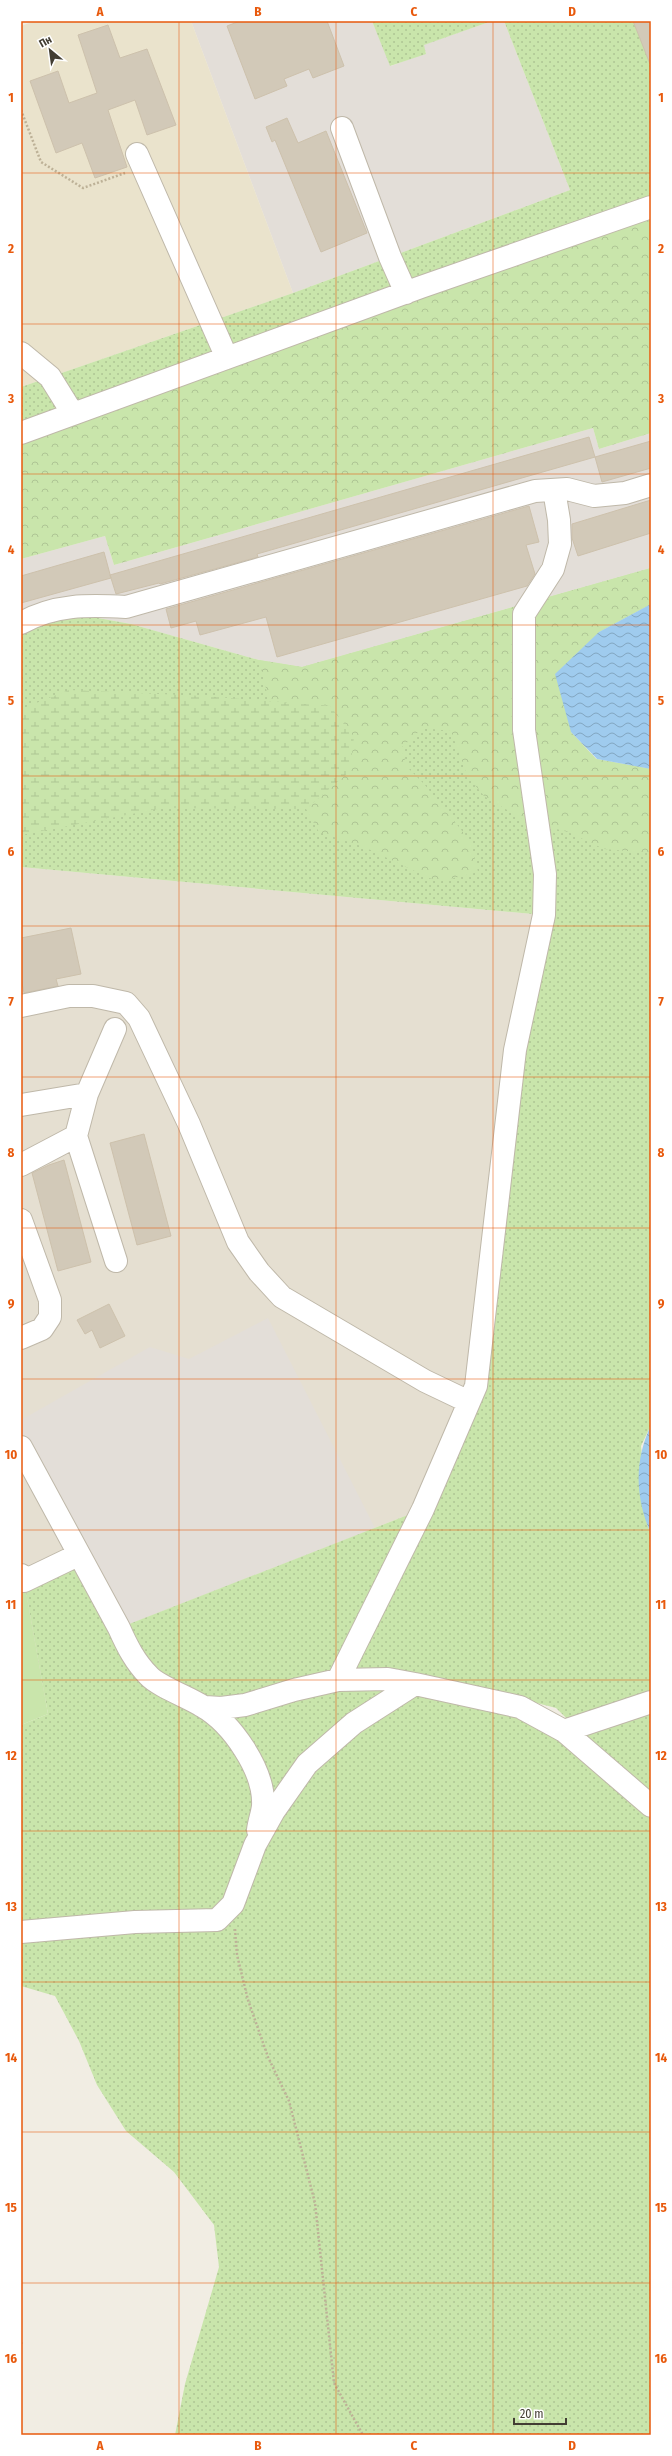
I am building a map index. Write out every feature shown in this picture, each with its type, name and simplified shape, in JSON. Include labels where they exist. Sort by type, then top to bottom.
[{"type":"street","points":[[342,128],[390,257],[406,293]]},
{"type":"street","points":[[140,161],[227,358]]},
{"type":"street","points":[[21,433],[406,293],[651,207]]},
{"type":"street","points":[[21,353],[50,377],[73,414]]},
{"type":"street","points":[[21,623],[46,611],[69,606],[126,607],[535,491],[567,489],[594,496],[625,493],[651,485]]},
{"type":"street","points":[[338,1680],[423,1509],[476,1386],[516,1050],[544,914],[545,874],[524,730],[524,614],[553,569],[560,544],[559,520],[554,490]]},
{"type":"street","points":[[21,1006],[69,996],[93,996],[126,1003],[139,1018],[189,1124],[238,1242],[259,1272],[282,1297],[424,1381],[469,1402]]},
{"type":"street","points":[[115,1029],[87,1094],[76,1136],[116,1262]]},
{"type":"street","points":[[21,1105],[87,1094]]},
{"type":"street","points":[[21,1165],[76,1136]]},
{"type":"street","points":[[21,1220],[50,1306],[50,1316],[42,1329],[21,1338]]},
{"type":"street","points":[[21,1447],[78,1555],[119,1628],[130,1654],[151,1678],[205,1707],[229,1727],[246,1751],[260,1786],[263,1806],[255,1845]]},
{"type":"street","points":[[21,1575],[24,1580],[78,1555]]},
{"type":"street","points":[[205,1707],[221,1708],[245,1705],[294,1690],[338,1680],[388,1679],[520,1707],[564,1731],[651,1806]]},
{"type":"street","points":[[21,1932],[135,1922],[217,1920],[233,1904],[255,1845],[274,1811],[307,1764],[354,1723],[415,1684]]},
{"type":"street","points":[[564,1731],[651,1702]]},
{"type":"path","points":[[21,110],[41,162],[83,188],[140,161]]},
{"type":"path","points":[[233,1904],[237,1955],[248,2000],[268,2057],[289,2101],[315,2203],[334,2383],[363,2435]]},
{"type":"shaded area","points":[[35,21],[191,21],[293,293],[21,387],[21,26]]},
{"type":"shaded area","points":[[191,21],[372,21],[391,66],[426,53],[423,45],[492,21],[504,21],[570,190],[293,293]]},
{"type":"shaded area","points":[[593,428],[599,449],[651,433],[651,568],[302,667],[259,660],[131,624],[87,616],[21,621],[21,559],[105,536],[114,565]]},
{"type":"shaded area","points":[[21,867],[544,915],[476,1386],[423,1509],[119,1628],[21,1725]]},
{"type":"shaded area","points":[[268,1318],[375,1528],[119,1628],[21,1447],[21,1420],[150,1347],[189,1359]]},
{"type":"green space","points":[[372,21],[492,21],[424,45],[426,54],[390,66]]},
{"type":"green space","points":[[504,21],[651,21],[651,207],[21,433],[21,387],[293,293],[570,190]]},
{"type":"green space","points":[[651,218],[651,433],[599,449],[593,428],[114,565],[105,536],[21,559],[21,433]]},
{"type":"green space","points":[[651,568],[651,604],[599,632],[571,732],[596,759],[651,769],[651,1425],[641,1446],[647,1524],[651,1534],[651,1795],[619,1770],[556,1708],[476,1687],[520,1707],[651,1806],[651,2435],[175,2435],[185,2384],[219,2267],[214,2225],[174,2172],[126,2131],[97,2085],[79,2041],[55,1996],[21,1986],[21,1725],[48,1714],[24,1581],[78,1555],[119,1628],[423,1509],[469,1402],[544,915],[21,867],[21,621],[87,616],[131,624],[259,660],[302,667]]},
{"type":"green space","points":[[651,568],[651,604],[599,632],[571,732],[596,759],[651,769],[651,853],[604,849],[568,832],[525,821],[484,796],[467,775],[451,731],[423,728],[401,748],[408,768],[424,784],[471,842],[478,872],[438,882],[364,847],[319,832],[306,809],[350,771],[330,706],[269,701],[259,660],[302,667]]},
{"type":"green space","points":[[69,690],[204,696],[330,706],[354,737],[350,771],[306,809],[163,808],[21,835],[21,709]]},
{"type":"green space","points":[[21,1575],[24,1581],[48,1714],[21,1725]]},
{"type":"water","points":[[651,604],[651,769],[597,759],[571,732],[555,674],[599,632]]},
{"type":"water","points":[[651,1425],[651,1534],[639,1493],[639,1466],[645,1439]]},
{"type":"building","points":[[240,21],[327,21],[344,66],[313,78],[309,69],[284,79],[287,86],[255,99],[227,26]]},
{"type":"building","points":[[633,21],[651,21],[650,64]]},
{"type":"building","points":[[108,25],[120,58],[147,49],[176,125],[147,135],[135,100],[108,110],[127,167],[95,178],[82,143],[56,153],[30,81],[58,71],[69,103],[97,93],[78,35]]},
{"type":"building","points":[[287,118],[298,143],[326,131],[367,233],[321,252],[275,140],[272,142],[266,127]]},
{"type":"building","points":[[589,437],[595,457],[257,554],[258,557],[160,584],[116,594],[110,575]]},
{"type":"building","points":[[651,441],[651,468],[602,482],[595,457]]},
{"type":"building","points":[[651,500],[651,533],[578,556],[572,538],[572,524]]},
{"type":"building","points":[[529,506],[539,542],[526,545],[535,574],[527,586],[277,657],[266,617],[200,635],[196,621],[171,628],[166,609]]},
{"type":"building","points":[[104,552],[111,578],[21,603],[21,576]]},
{"type":"building","points":[[71,928],[81,974],[56,979],[58,986],[24,993],[21,978],[21,938]]},
{"type":"building","points":[[144,1134],[171,1236],[137,1245],[110,1143]]},
{"type":"building","points":[[64,1160],[91,1262],[58,1271],[32,1173]]},
{"type":"building","points":[[109,1304],[125,1336],[100,1348],[92,1330],[85,1334],[77,1320]]}]
